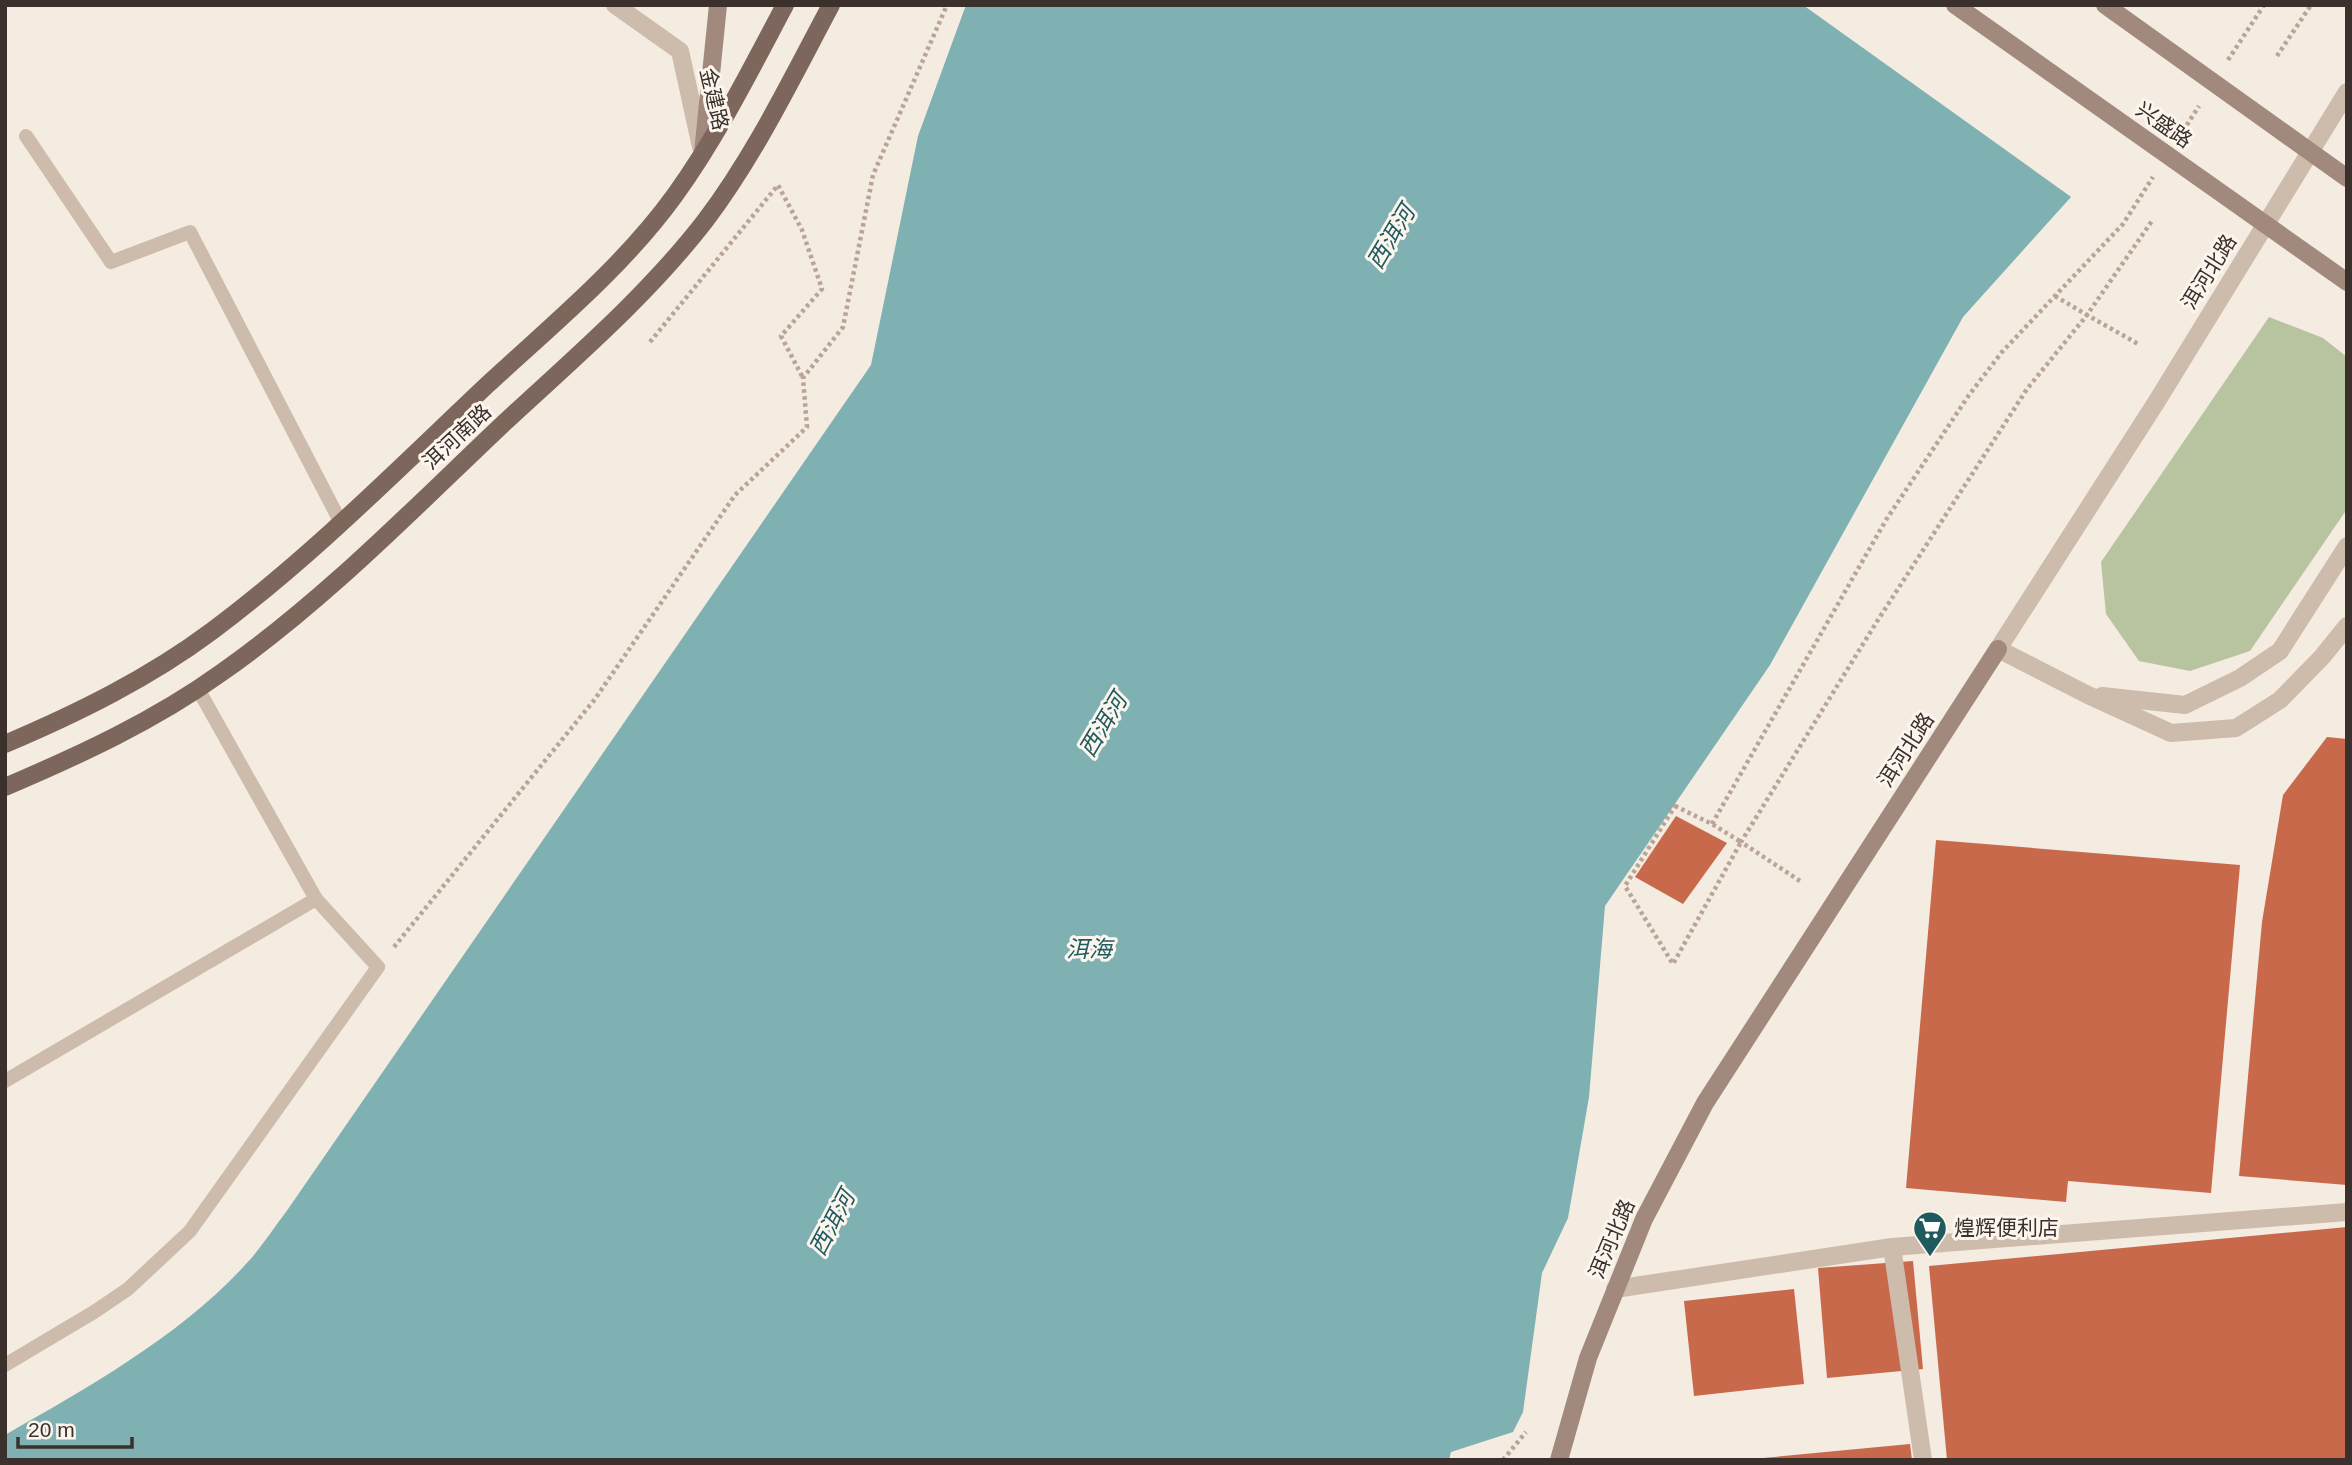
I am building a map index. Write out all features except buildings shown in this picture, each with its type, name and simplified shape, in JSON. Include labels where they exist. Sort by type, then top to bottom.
[{"type":"main road","name":"洱河南路","points":[[5,744],[84,709],[167,662],[265,590],[341,523],[607,272],[661,213],[703,153],[785,5]]},
{"type":"main road","name":"洱河南路","points":[[5,787],[102,744],[198,689],[250,652],[349,569],[611,323],[692,238],[729,186],[772,114],[831,5]]},
{"type":"street","name":"金建路","points":[[615,5],[680,51],[703,153]]},
{"type":"street","points":[[703,153],[718,5]]},
{"type":"street","name":"兴盛路","points":[[1955,5],[2347,282]]},
{"type":"street","points":[[2105,5],[2347,178]]},
{"type":"street","name":"洱河北路","points":[[1559,1460],[1588,1358],[1615,1289],[1644,1219],[1705,1103],[2157,401],[2347,92]]},
{"type":"street","points":[[2088,695],[2185,705],[2240,678],[2280,651],[2347,546]]},
{"type":"street","points":[[1998,649],[2171,733],[2236,728],[2280,700],[2322,657],[2347,626]]},
{"type":"street","points":[[1615,1289],[1892,1247],[2347,1212]]},
{"type":"street","points":[[1892,1247],[1923,1460]]},
{"type":"lane","points":[[26,136],[111,261],[190,232],[341,523]]},
{"type":"lane","points":[[5,1365],[128,1289],[190,1231],[378,967],[316,899],[198,689]]},
{"type":"lane","points":[[5,1081],[316,899]]},
{"type":"path","points":[[803,378],[843,327],[873,175],[947,5]]},
{"type":"path","points":[[2227,63],[2264,5]]},
{"type":"path","points":[[2277,56],[2311,5]]},
{"type":"path","points":[[2182,132],[2204,97]]},
{"type":"path","points":[[1712,824],[1886,520],[1969,395],[2002,352],[2123,224],[2160,166]]},
{"type":"path","points":[[378,967],[595,699],[735,495],[807,428],[803,378],[781,336],[821,289],[802,230],[778,185],[650,342]]},
{"type":"path","points":[[1800,881],[1741,842],[1712,824],[1675,806],[1625,886],[1673,964],[1741,842],[1876,623],[2027,389],[2087,315],[2152,220]]},
{"type":"path","points":[[2055,296],[2140,345]]},
{"type":"path","points":[[1503,1460],[1526,1432]]},
{"type":"green space","points":[[2269,317],[2323,338],[2347,357],[2347,509],[2250,651],[2190,671],[2139,661],[2106,614],[2101,562]]},
{"type":"water","name":"洱海","points":[[966,5],[2208,5],[2071,197],[1963,317],[1770,665],[1605,906],[1589,1097],[1568,1218],[1542,1273],[1523,1412],[1513,1432],[1451,1452],[1449,1460],[5,1460],[5,1435],[100,1379],[163,1337],[221,1290],[257,1252],[871,365],[918,136]]},
{"type":"pier","points":[[1803,5],[2212,5],[2074,199]]},
{"type":"place","name":"煌辉便利店","points":[[1930,1258]]},
{"type":"water label","name":"西洱河","points":[[1391,237]]},
{"type":"water label","name":"西洱河","points":[[1103,725]]},
{"type":"water label","name":"西洱河","points":[[832,1223]]}]
